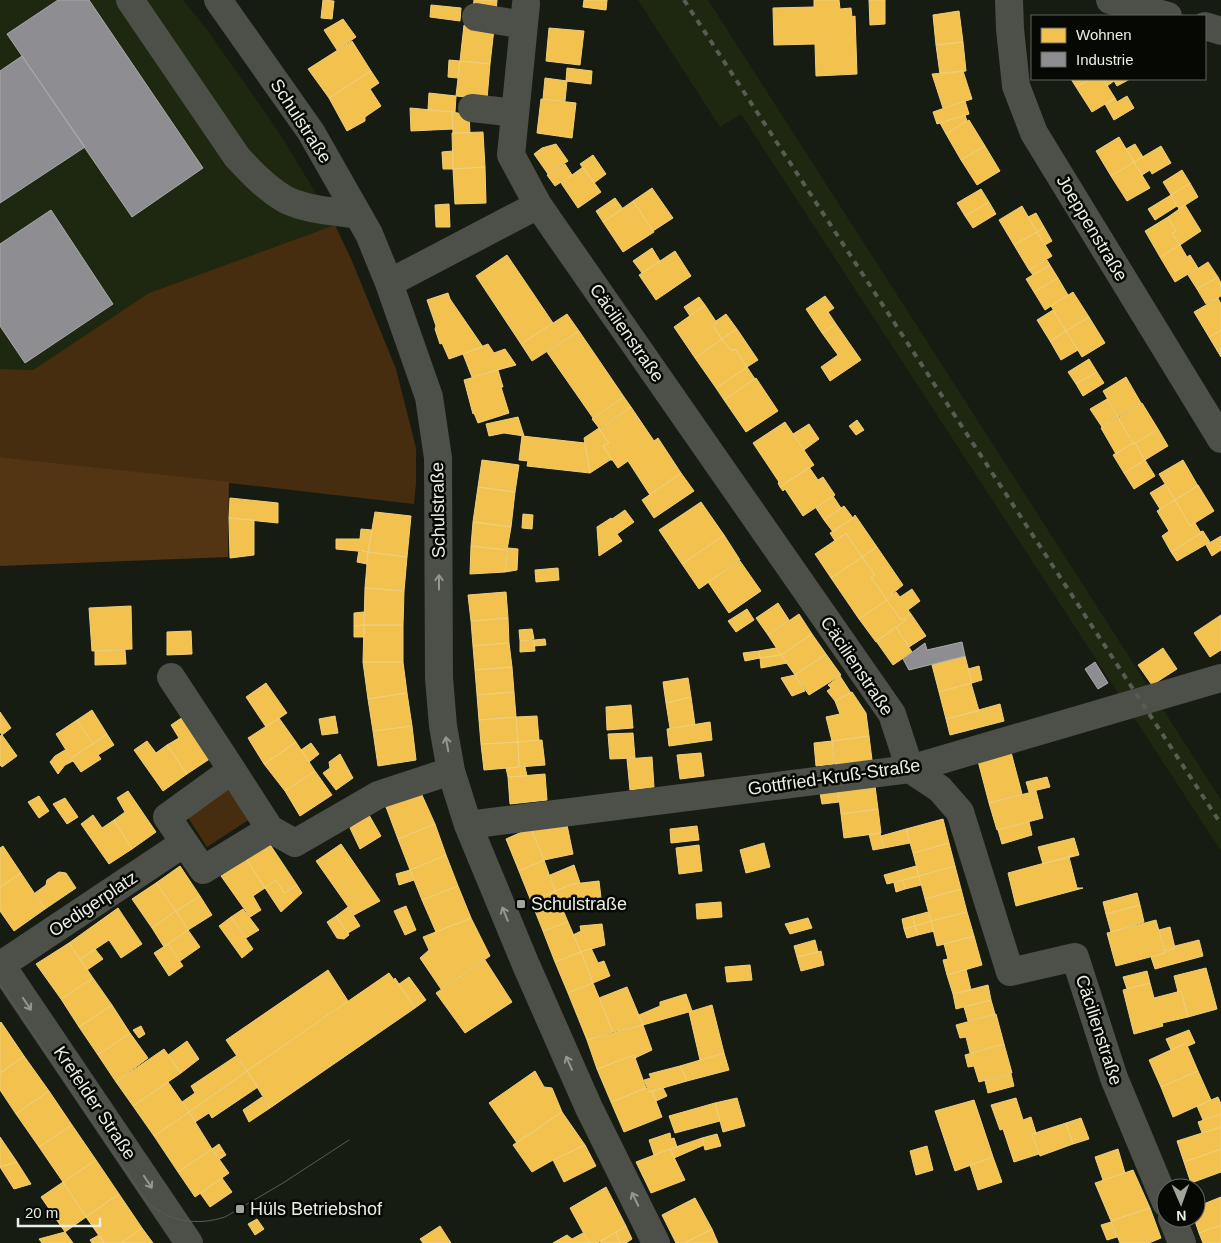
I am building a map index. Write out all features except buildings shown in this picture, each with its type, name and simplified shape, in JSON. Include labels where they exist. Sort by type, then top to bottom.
[{"type":"street","points":[[130,0],[237,157],[258,180],[284,198],[314,208],[358,215]]},
{"type":"street","name":"Schulstraße","points":[[218,0],[311,132],[369,234],[389,283],[429,397],[438,458],[439,678],[451,771],[468,825],[526,965],[589,1108],[656,1243]]},
{"type":"street","name":"Joeppenstraße","points":[[1009,0],[1016,86],[1034,133],[1221,439]]},
{"type":"street","points":[[1110,0],[1164,15]]},
{"type":"street","name":"Cäcilienstraße","points":[[476,17],[525,15],[511,155],[538,205],[892,714],[910,769],[940,789],[960,812],[1010,972],[1075,957],[1114,1078],[1156,1179]]},
{"type":"street","points":[[1206,26],[1221,31]]},
{"type":"street","points":[[472,108],[515,112]]},
{"type":"street","points":[[389,283],[538,205]]},
{"type":"street","points":[[170,677],[270,829],[294,843],[378,795],[451,771]]},
{"type":"street","name":"Gottfried-Kruß-Straße","points":[[468,825],[910,769],[1221,678]]},
{"type":"street","points":[[232,770],[167,817],[203,870],[270,829]]},
{"type":"street","name":"Oedigerplatz","points":[[0,964],[184,843]]},
{"type":"street","name":"Krefelder Straße","points":[[0,964],[189,1243]]},
{"type":"street","points":[[1176,1228],[1182,1243]]},
{"type":"shaded area","points":[[0,0],[183,0],[208,31],[278,131],[335,225],[149,293],[33,370],[0,369]]},
{"type":"shaded area","points":[[638,0],[708,0],[1221,800],[1221,851],[741,114],[720,127]]},
{"type":"shaded area","points":[[335,225],[352,261],[396,369],[416,448],[414,504],[0,457],[0,369],[33,370],[149,293]]},
{"type":"shaded area","points":[[0,457],[229,482],[228,557],[0,566]]},
{"type":"shaded area","points":[[230,786],[253,817],[207,847],[187,816]]},
{"type":"tram line","points":[[0,984],[147,1202],[165,1214],[174,1218],[194,1221],[215,1220],[225,1217],[283,1183],[349,1140]]},
{"type":"railway","points":[[684,0],[1221,824]]},
{"type":"place","name":"Schulstraße","points":[[521,904]]},
{"type":"place","name":"Hüls Betriebshof","points":[[240,1209]]}]
